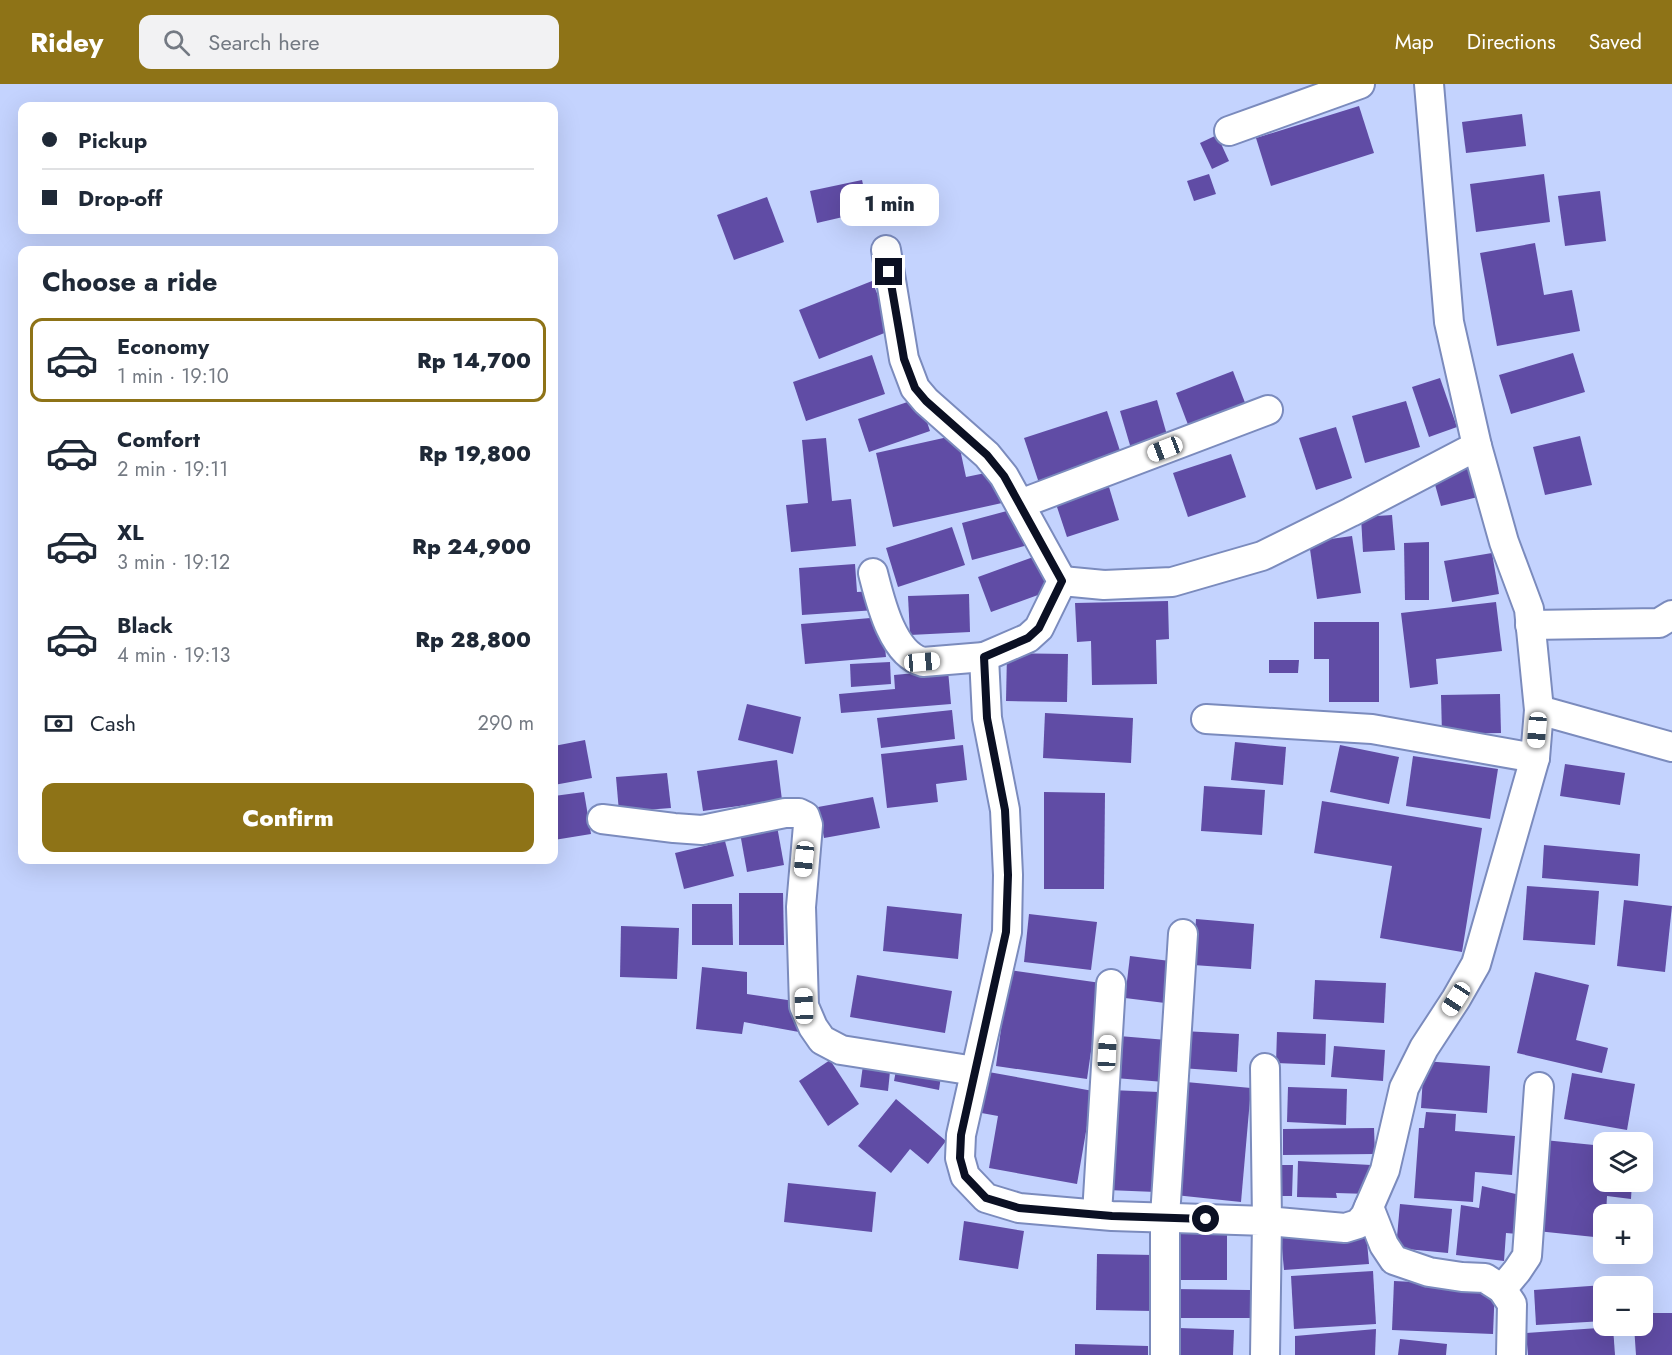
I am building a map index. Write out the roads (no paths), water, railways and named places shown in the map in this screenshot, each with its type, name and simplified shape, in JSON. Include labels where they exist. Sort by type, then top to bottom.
[{"type":"street","points":[[1229,131],[1360,84]]},
{"type":"street","points":[[984,657],[987,718],[1005,810],[1008,875],[1006,932],[961,1135],[960,1158],[965,1176],[986,1198],[1019,1208],[1097,1214],[1267,1221],[1345,1228],[1358,1224],[1365,1216],[1385,1170],[1404,1088],[1424,1048],[1476,964],[1535,758],[1539,710],[1529,609],[1504,542],[1477,446],[1449,322],[1429,84]]},
{"type":"street","points":[[886,250],[904,359],[915,388],[926,401],[987,455],[1004,476],[1062,581]]},
{"type":"street","points":[[1020,504],[1268,410]]},
{"type":"street","points":[[1062,581],[1104,585],[1172,582],[1262,556],[1477,446]]},
{"type":"street","points":[[873,573],[883,608],[896,638],[905,652],[915,660],[922,662],[984,657],[1028,638],[1039,628],[1062,581]]},
{"type":"street","points":[[1530,625],[1659,623],[1672,615]]},
{"type":"street","points":[[1539,710],[1672,747]]},
{"type":"street","points":[[1206,719],[1372,729],[1535,758]]},
{"type":"street","points":[[602,819],[702,830],[785,813],[799,813],[805,816],[808,825],[801,907],[804,1006],[813,1027],[822,1040],[841,1050],[975,1071]]},
{"type":"street","points":[[1166,1355],[1165,1217],[1183,934]]},
{"type":"street","points":[[1097,1214],[1111,984]]},
{"type":"street","points":[[1265,1068],[1267,1221],[1265,1355]]},
{"type":"street","points":[[1502,1289],[1527,1256],[1539,1087]]},
{"type":"street","points":[[1369,1207],[1384,1245],[1394,1260],[1429,1272],[1485,1278],[1502,1289],[1512,1304],[1511,1355]]}]
